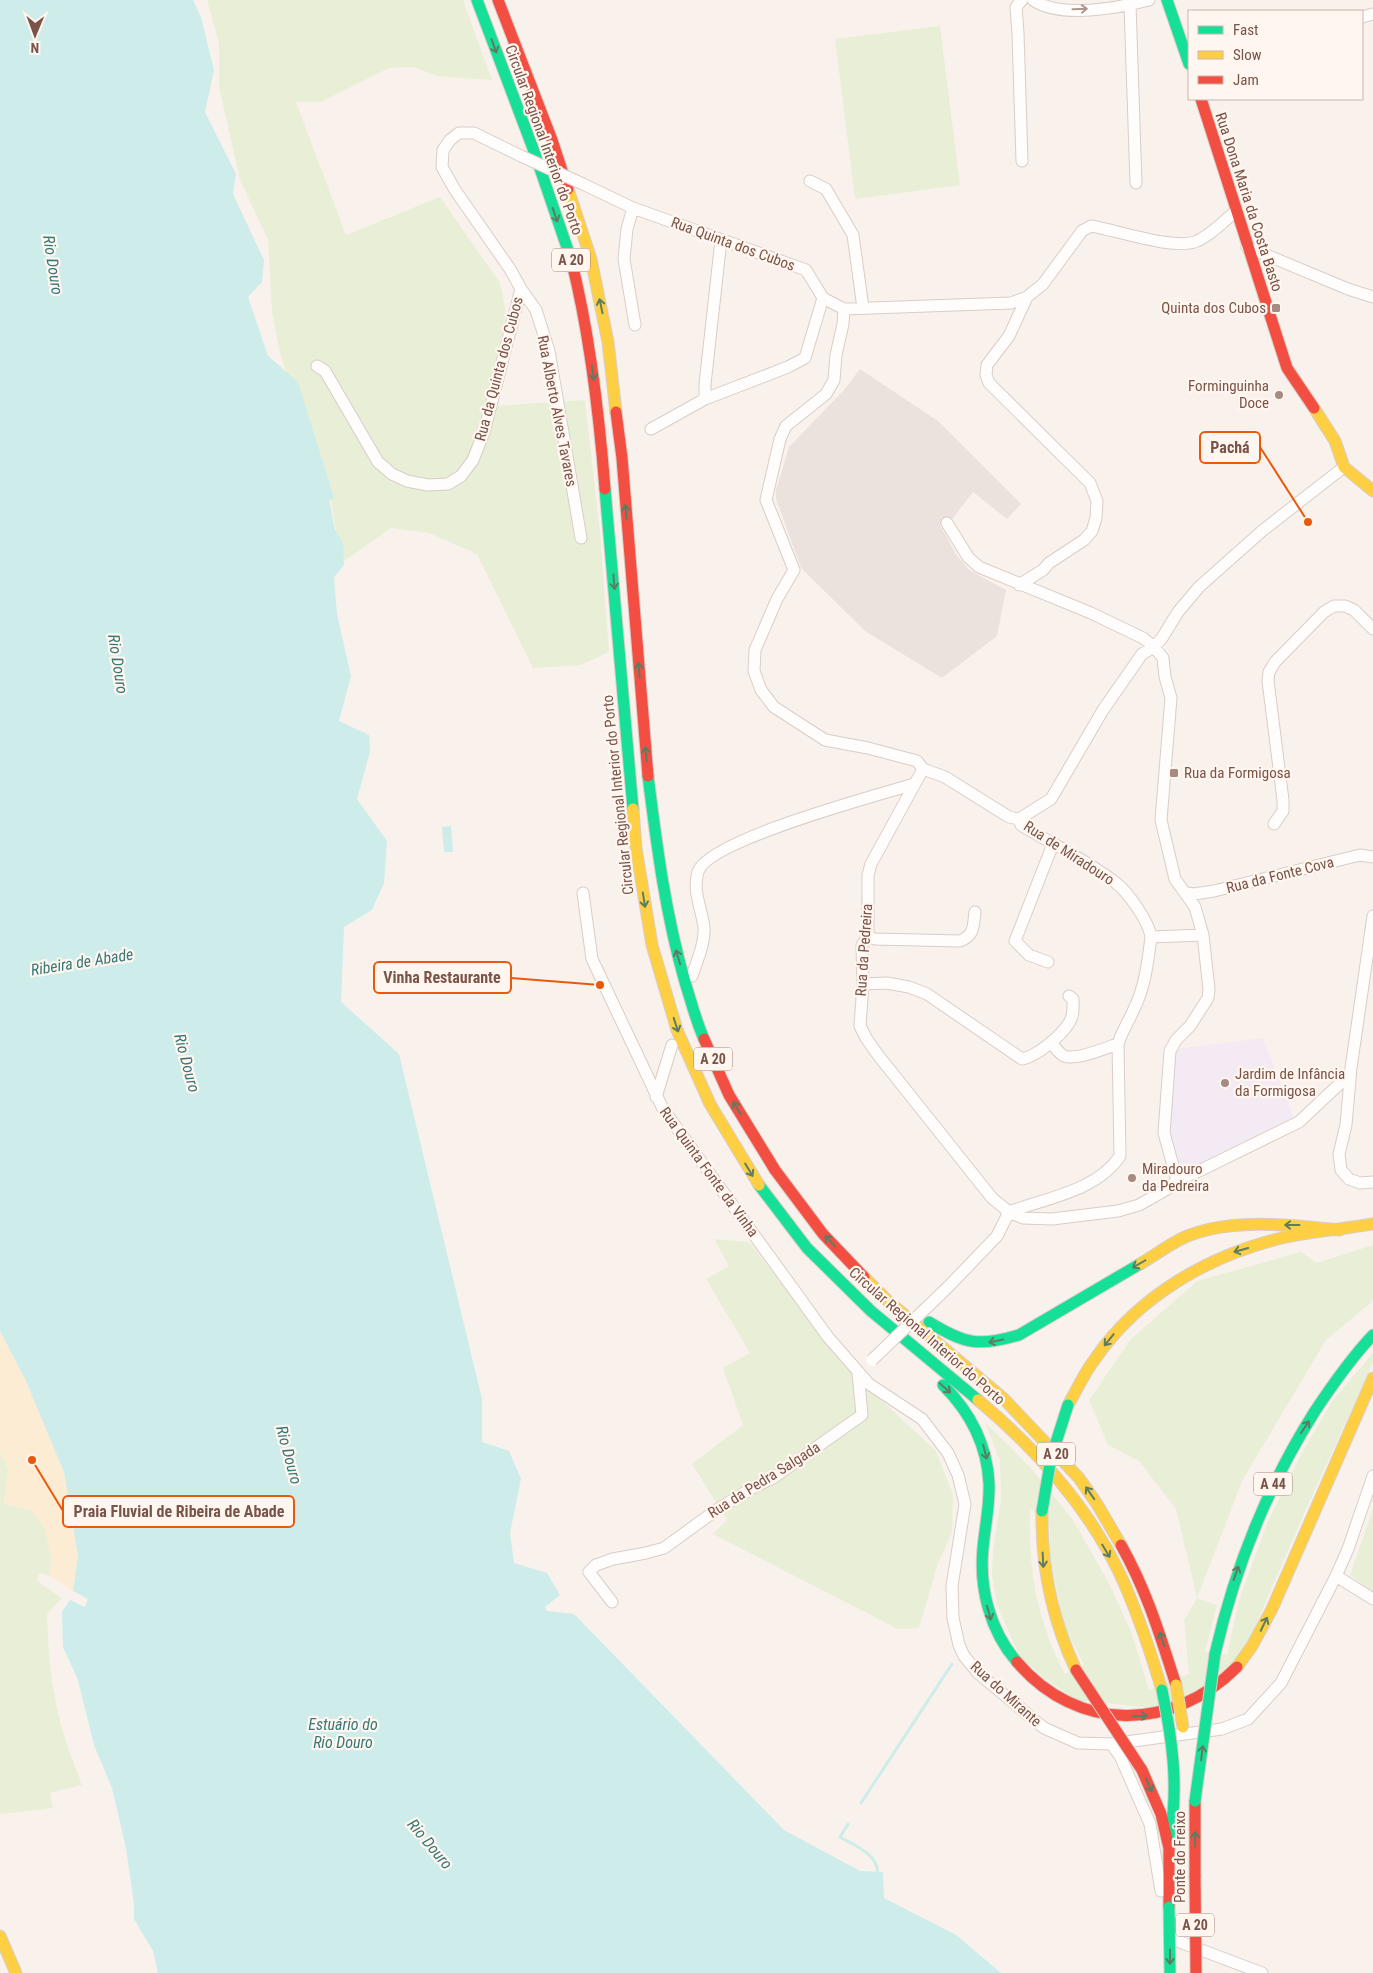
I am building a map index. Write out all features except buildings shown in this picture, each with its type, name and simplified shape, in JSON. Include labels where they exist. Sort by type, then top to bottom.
[{"type":"main road","name":"Circular Regional Interior do Porto","points":[[477,0],[534,151],[571,259],[580,294],[599,414],[636,848],[656,963],[677,1030],[710,1104],[757,1183],[807,1248],[850,1292],[990,1410],[1036,1456],[1082,1510],[1119,1572],[1148,1642],[1162,1690],[1168,1719],[1175,1802],[1169,1848]]},
{"type":"main road","name":"Circular Regional Interior do Porto","points":[[498,0],[552,140],[585,240],[608,342],[622,458],[646,757],[662,885],[673,940],[698,1025],[729,1095],[775,1170],[823,1234],[889,1302],[1004,1399],[1079,1478],[1098,1504],[1133,1567],[1152,1609],[1176,1685],[1185,1742]]},
{"type":"main road","points":[[1167,0],[1188,61]]},
{"type":"main road","name":"Rua Dona Maria da Costa Basto","points":[[1201,100],[1287,368],[1296,385],[1311,404],[1336,443],[1342,454],[1344,467]]},
{"type":"main road","points":[[1344,467],[1373,491]]},
{"type":"main road","points":[[1169,1848],[1161,1814],[1142,1770],[1076,1670],[1066,1650],[1051,1607],[1043,1568],[1042,1512],[1050,1458],[1068,1405],[1095,1359],[1114,1334],[1137,1311],[1159,1293],[1210,1262],[1235,1251],[1287,1237],[1373,1224]]},
{"type":"main road","points":[[863,1276],[949,1335],[971,1343],[993,1343],[1019,1335],[1189,1235],[1213,1228],[1238,1225],[1302,1225],[1340,1230]]},
{"type":"main road","points":[[850,1292],[872,1323],[958,1399],[971,1418],[985,1448],[990,1473],[982,1563],[984,1595],[993,1625],[1009,1654],[1037,1685],[1062,1700],[1101,1714],[1126,1717],[1148,1716],[1176,1708],[1196,1700],[1223,1682],[1242,1663],[1253,1647],[1272,1609],[1373,1378]]},
{"type":"main road","name":"A 44","points":[[1195,1801],[1204,1722],[1215,1654],[1234,1581],[1251,1531],[1280,1468],[1297,1439],[1335,1382],[1373,1335]]},
{"type":"main road","name":"A 20","points":[[1189,1767],[1195,1801]]},
{"type":"main road","name":"Ponte do Freixo","points":[[1195,1801],[1196,1973]]},
{"type":"main road","name":"Ponte do Freixo","points":[[1169,1848],[1170,1973]]},
{"type":"main road","points":[[1,1942],[16,1973]]},
{"type":"street","points":[[1022,0],[1016,7],[1022,161]]},
{"type":"street","points":[[1033,0],[1052,8],[1076,10],[1130,5],[1149,0]]},
{"type":"street","points":[[1130,5],[1136,183]]},
{"type":"street","name":"Rua Quinta dos Cubos","points":[[520,289],[510,269],[455,190],[442,167],[443,150],[450,140],[459,133],[474,133],[633,208],[806,270],[823,298]]},
{"type":"street","points":[[810,181],[826,189],[853,235],[863,308]]},
{"type":"street","points":[[633,208],[627,229],[624,259],[635,325]]},
{"type":"street","points":[[651,429],[705,398],[788,367],[805,358],[823,298],[844,309],[1011,303],[1027,297],[1048,278],[1082,231],[1091,226],[1173,244],[1188,244],[1198,241],[1236,211]]},
{"type":"street","points":[[705,398],[721,240]]},
{"type":"street","points":[[1247,247],[1348,289],[1373,297]]},
{"type":"street","name":"Rua da Quinta dos Cubos","points":[[317,366],[325,371],[378,462],[392,474],[407,481],[428,485],[448,484],[461,476],[473,460],[484,432],[520,289]]},
{"type":"street","name":"Rua Alberto Alves Tavares","points":[[520,289],[536,310],[549,351],[581,538]]},
{"type":"street","points":[[1019,584],[1043,570],[1049,563],[1084,540],[1092,531],[1094,525],[1097,501],[1090,483],[989,382],[986,375],[987,365],[1009,336],[1027,297]]},
{"type":"street","name":"Rua de Miradouro","points":[[844,309],[843,324],[836,355],[834,380],[826,394],[786,426],[780,439],[766,500],[794,570],[777,599],[755,650],[754,671],[761,690],[774,707],[825,740],[868,748],[917,761],[923,769],[946,777],[1009,817],[1019,819],[1021,825],[1118,884],[1145,918],[1150,929],[1150,937]]},
{"type":"street","points":[[1019,819],[1051,799],[1103,710],[1142,654],[1154,647],[1162,638],[1178,612],[1199,587],[1262,531],[1344,467]]},
{"type":"street","points":[[947,523],[968,557],[979,567],[1091,613],[1143,638],[1163,658],[1165,677],[1171,698],[1161,820],[1174,879],[1195,907],[1203,935],[1209,989],[1208,998],[1190,1026],[1176,1040],[1170,1051],[1164,1133],[1177,1180]]},
{"type":"street","points":[[1274,824],[1283,811],[1283,800],[1268,681],[1269,672],[1275,662],[1324,612],[1334,606],[1345,606],[1354,610],[1373,629]]},
{"type":"street","name":"Rua da Pedreira","points":[[923,769],[871,864],[868,875],[868,936],[862,945],[863,984],[860,1026],[866,1038],[992,1198],[1009,1212]]},
{"type":"street","points":[[692,976],[702,945],[704,930],[697,897],[696,880],[698,869],[710,856],[727,847],[791,822],[914,784]]},
{"type":"street","points":[[1048,962],[1029,955],[1015,941],[1053,844]]},
{"type":"street","name":"Rua da Fonte Cova","points":[[1186,893],[1194,894],[1214,891],[1360,855],[1373,857]]},
{"type":"street","name":"Rua Quinta Fonte da Vinha","points":[[583,893],[592,958],[656,1097],[828,1337],[858,1373]]},
{"type":"street","points":[[868,936],[875,939],[960,941],[969,938],[972,932],[975,912]]},
{"type":"street","points":[[1373,916],[1368,977],[1350,1074],[1346,1125],[1339,1154],[1341,1170],[1349,1179],[1360,1183],[1373,1182]]},
{"type":"street","points":[[858,1373],[948,1287],[997,1236],[1009,1212],[1086,1185],[1113,1167],[1120,1156],[1118,1044],[1135,1008],[1142,986],[1150,937],[1203,935]]},
{"type":"street","points":[[863,984],[887,983],[910,987],[927,994],[1022,1059],[1031,1057],[1043,1049],[1070,1023],[1074,1011],[1073,999],[1069,996]]},
{"type":"street","points":[[1051,1042],[1058,1052],[1066,1057],[1073,1058],[1118,1044]]},
{"type":"street","points":[[656,1097],[672,1045]]},
{"type":"street","points":[[1009,1212],[1023,1218],[1052,1218],[1118,1211],[1139,1205],[1169,1188],[1177,1180],[1299,1122],[1350,1074]]},
{"type":"street","name":"Rua da Pedra Salgada","points":[[612,1602],[589,1572],[596,1565],[613,1559],[664,1548],[722,1506],[773,1478],[862,1415],[858,1373]]},
{"type":"street","name":"Rua do Mirante","points":[[858,1373],[869,1384],[922,1419],[948,1453],[958,1475],[965,1504],[952,1586],[953,1618],[959,1645],[964,1656],[978,1673],[1044,1728],[1078,1743],[1111,1744],[1222,1729],[1248,1719],[1281,1683],[1336,1576],[1348,1549],[1373,1476]]},
{"type":"street","points":[[1336,1576],[1373,1599]]},
{"type":"street","points":[[1111,1744],[1120,1756],[1150,1824],[1161,1889],[1180,1942],[1262,1973]]},
{"type":"shaded area","points":[[860,369],[938,421],[1021,504],[1007,519],[973,492],[953,518],[940,525],[956,554],[969,570],[1006,590],[997,636],[942,678],[865,631],[801,568],[776,499],[776,490],[789,447],[844,390]]},
{"type":"shaded area","name":"Jardim de Infância da Formigosa","points":[[1263,1038],[1295,1120],[1182,1173],[1168,1137],[1171,1053],[1177,1049]]},
{"type":"green space","points":[[207,0],[463,0],[492,80],[437,76],[414,67],[389,68],[321,102],[296,102],[346,235],[440,197],[500,283],[509,326],[493,406],[585,400],[600,532],[609,652],[581,665],[533,668],[477,554],[429,533],[391,528],[342,563],[331,502],[280,354],[272,312],[268,240],[240,180],[219,87],[219,43]]},
{"type":"green space","points":[[940,26],[960,185],[855,199],[835,39]]},
{"type":"green space","points":[[714,1239],[749,1242],[848,1369],[936,1451],[953,1495],[952,1532],[937,1566],[919,1628],[898,1629],[713,1534],[727,1520],[692,1464],[743,1425],[723,1368],[750,1353],[706,1279],[729,1266]]},
{"type":"green space","points":[[1373,1245],[1373,1301],[1326,1340],[1243,1479],[1197,1598],[1176,1509],[1139,1461],[1108,1445],[1089,1400],[1131,1339],[1197,1281],[1301,1252],[1317,1263]]},
{"type":"green space","points":[[1373,1353],[1373,1363],[1303,1516],[1252,1634],[1232,1664],[1195,1695],[1150,1708],[1077,1700],[1047,1680],[1020,1657],[997,1605],[992,1576],[993,1549],[1001,1499],[1000,1461],[985,1422],[1031,1468],[1073,1520],[1110,1585],[1132,1634],[1149,1690],[1189,1674],[1184,1620],[1197,1598],[1217,1605],[1205,1652],[1227,1655],[1239,1600],[1268,1521],[1303,1451],[1333,1400]],"holes":[[[1030,1508],[1050,1528],[1049,1554],[1065,1628],[1084,1665],[1065,1674],[1047,1634],[1036,1594],[1031,1552]]]},
{"type":"green space","points":[[0,1452],[8,1469],[4,1504],[31,1510],[45,1529],[51,1557],[50,1576],[39,1573],[37,1581],[62,1598],[47,1614],[51,1670],[61,1724],[82,1785],[50,1793],[53,1808],[0,1814]]},
{"type":"green space","points":[[1373,1509],[1373,1592],[1350,1575]]},
{"type":"sand","points":[[0,1331],[25,1379],[64,1472],[78,1556],[73,1591],[50,1576],[51,1557],[45,1529],[31,1510],[4,1504],[8,1469],[0,1452]]},
{"type":"water","name":"Estuário do Rio Douro","points":[[0,0],[193,0],[201,17],[214,70],[205,112],[236,174],[233,194],[264,260],[262,282],[248,297],[268,356],[298,382],[334,498],[329,500],[335,529],[343,544],[344,565],[334,577],[337,614],[351,676],[339,721],[369,735],[370,752],[357,799],[387,841],[384,883],[372,910],[344,927],[341,1002],[399,1054],[482,1399],[482,1442],[509,1451],[521,1479],[510,1533],[514,1563],[547,1573],[560,1595],[545,1607],[547,1611],[574,1614],[784,1830],[860,1871],[883,1872],[884,1898],[956,1935],[1001,1973],[158,1973],[153,1951],[134,1919],[134,1904],[126,1848],[112,1788],[94,1745],[78,1680],[63,1647],[62,1612],[70,1600],[85,1607],[88,1599],[73,1591],[78,1556],[64,1472],[25,1379],[0,1331]]},
{"type":"water","points":[[451,826],[453,852],[444,852],[442,827]]},
{"type":"waterway","points":[[861,1803],[952,1664]]},
{"type":"waterway","points":[[848,1824],[840,1837],[871,1857],[875,1862],[877,1875]]},
{"type":"traffic: fast","points":[[477,0],[534,151],[571,259]]},
{"type":"traffic: fast","points":[[1167,0],[1188,61]]},
{"type":"traffic: fast","points":[[605,489],[633,809]]},
{"type":"traffic: fast","points":[[648,776],[658,854],[672,930],[685,982],[704,1039]]},
{"type":"traffic: fast","points":[[759,1185],[807,1248],[871,1311],[978,1400]]},
{"type":"traffic: fast","points":[[929,1322],[962,1339],[982,1342],[1005,1339],[1019,1335],[1140,1264]]},
{"type":"traffic: fast","points":[[1215,1654],[1232,1590],[1254,1528],[1282,1469],[1315,1411],[1335,1381],[1373,1335]]},
{"type":"traffic: fast","points":[[943,1385],[953,1395],[969,1418],[985,1455],[989,1483],[982,1563],[985,1593],[993,1623],[1017,1662]]},
{"type":"traffic: fast","points":[[1042,1511],[1051,1458],[1068,1405]]},
{"type":"traffic: fast","points":[[1195,1801],[1215,1654]]},
{"type":"traffic: fast","points":[[1162,1690],[1169,1726],[1174,1780],[1173,1817],[1170,1835]]},
{"type":"traffic: fast","points":[[1169,1907],[1170,1973]]},
{"type":"traffic: slow","points":[[568,189],[591,259],[608,342],[616,412]]},
{"type":"traffic: slow","points":[[1314,408],[1335,441],[1344,467],[1373,491]]},
{"type":"traffic: slow","points":[[633,809],[636,848],[652,945],[677,1030],[710,1104],[759,1185]]},
{"type":"traffic: slow","points":[[1140,1264],[1171,1244],[1190,1235],[1226,1226],[1264,1224],[1340,1230]]},
{"type":"traffic: slow","points":[[1068,1405],[1087,1370],[1113,1336],[1133,1315],[1179,1280],[1204,1266],[1258,1244],[1297,1235],[1373,1224]]},
{"type":"traffic: slow","points":[[864,1277],[889,1302],[1004,1399],[1079,1478],[1121,1545]]},
{"type":"traffic: slow","points":[[1237,1667],[1252,1646],[1272,1609],[1373,1378]]},
{"type":"traffic: slow","points":[[978,1400],[1039,1458],[1058,1479],[1091,1524],[1126,1586],[1143,1630],[1162,1690]]},
{"type":"traffic: slow","points":[[1042,1511],[1046,1573],[1054,1612],[1076,1670]]},
{"type":"traffic: slow","points":[[1176,1685],[1183,1727]]},
{"type":"traffic: slow","points":[[0,1936],[16,1973]]},
{"type":"traffic: jam","points":[[498,0],[552,140],[568,189]]},
{"type":"traffic: jam","points":[[1201,100],[1287,368],[1314,408]]},
{"type":"traffic: jam","points":[[571,259],[578,287],[593,373],[605,489]]},
{"type":"traffic: jam","points":[[616,412],[622,458],[648,776]]},
{"type":"traffic: jam","points":[[704,1039],[729,1095],[775,1170],[823,1234],[864,1277]]},
{"type":"traffic: jam","points":[[1121,1545],[1146,1596],[1176,1685]]},
{"type":"traffic: jam","points":[[1017,1662],[1041,1685],[1068,1702],[1096,1712],[1126,1716],[1155,1713],[1184,1704],[1211,1688],[1237,1667]]},
{"type":"traffic: jam","points":[[1076,1670],[1142,1770],[1161,1814],[1169,1848]]},
{"type":"traffic: jam","points":[[1195,1801],[1195,1877]]},
{"type":"traffic: jam","points":[[1169,1848],[1169,1907]]},
{"type":"traffic: jam","points":[[1195,1877],[1196,1973]]},
{"type":"place","name":"Quinta dos Cubos","points":[[1276,308]]},
{"type":"place","name":"Forminguinha Doce","points":[[1279,395]]},
{"type":"place","name":"Pachá","points":[[1308,522]]},
{"type":"place","name":"Rua da Formigosa","points":[[1174,773]]},
{"type":"place","name":"Vinha Restaurante","points":[[600,985]]},
{"type":"place","name":"Jardim de Infância da Formigosa","points":[[1225,1083]]},
{"type":"place","name":"Miradouro da Pedreira","points":[[1132,1178]]},
{"type":"place","name":"Praia Fluvial de Ribeira de Abade","points":[[32,1460]]},
{"type":"water label","name":"Rio Douro","points":[[53,265]]},
{"type":"water label","name":"Rio Douro","points":[[118,664]]},
{"type":"water label","name":"Ribeira de Abade","points":[[82,962]]},
{"type":"water label","name":"Rio Douro","points":[[187,1063]]},
{"type":"water label","name":"Rio Douro","points":[[289,1455]]},
{"type":"water label","name":"Rio Douro","points":[[430,1844]]}]
